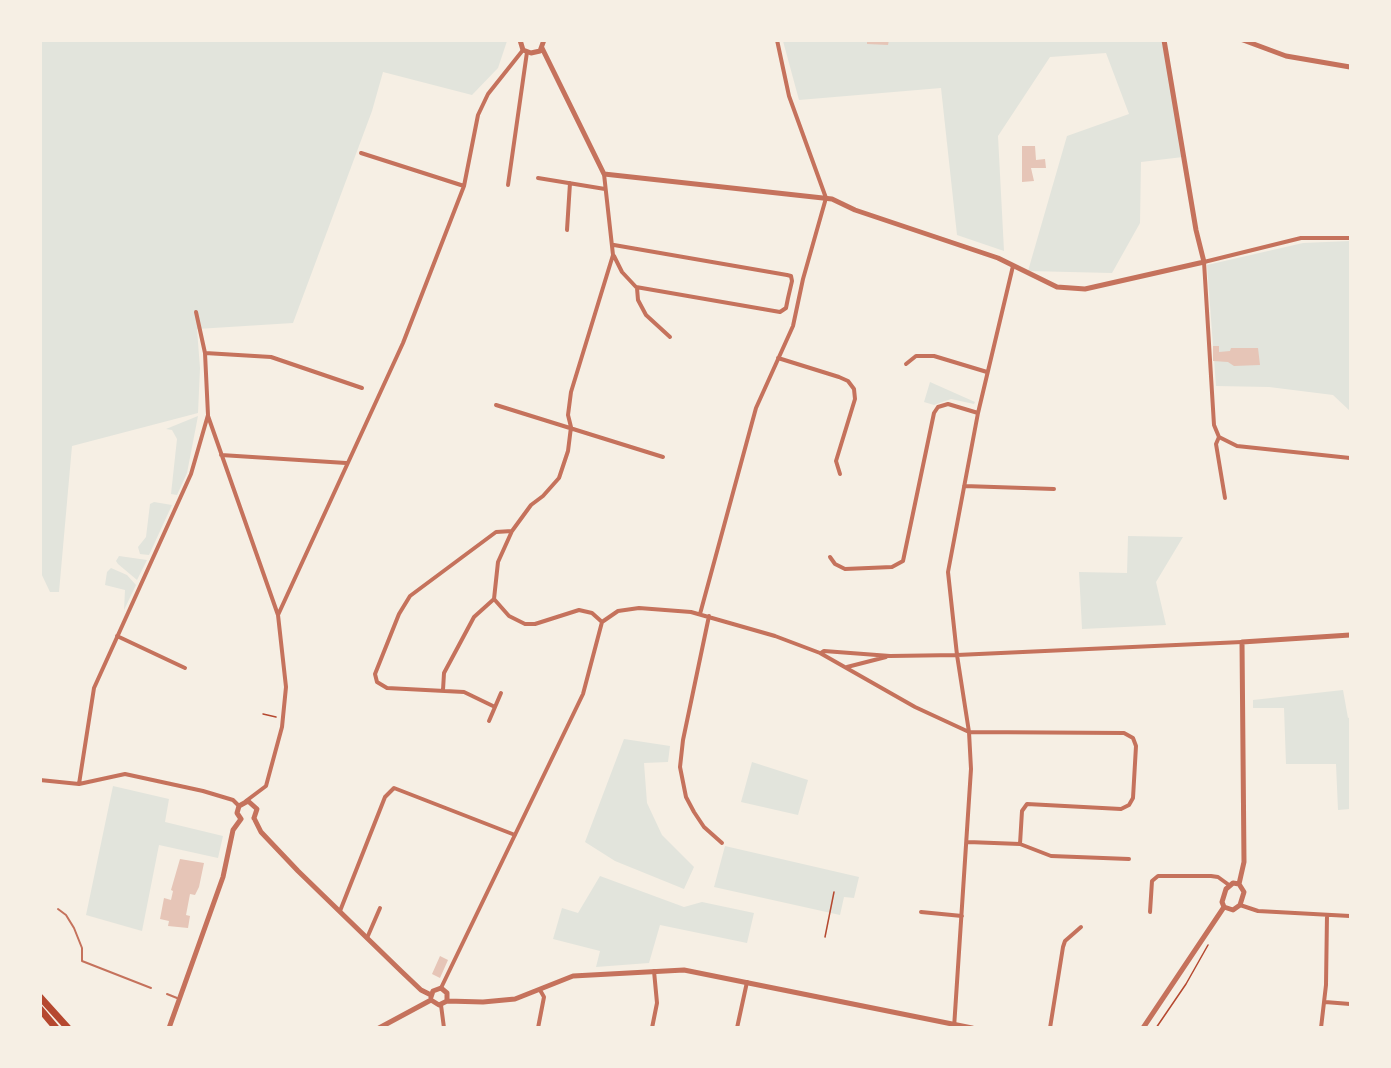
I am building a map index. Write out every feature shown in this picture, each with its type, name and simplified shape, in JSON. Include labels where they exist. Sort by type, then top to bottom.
[{"type":"main road","points":[[40,997],[68,1028]]},
{"type":"main road","points":[[40,1009],[56,1028]]},
{"type":"street","points":[[508,185],[525,51],[520,40]]},
{"type":"street","points":[[525,51],[537,52],[542,48],[544,40]]},
{"type":"street","points":[[700,614],[756,408],[795,320],[806,269],[826,198],[789,96],[777,40]]},
{"type":"street","points":[[1164,40],[1196,230],[1204,262],[1214,425],[1219,437],[1237,446],[1350,458]]},
{"type":"street","points":[[1243,40],[1286,56],[1350,67]]},
{"type":"street","points":[[443,690],[444,673],[474,617],[494,599],[498,562],[512,531],[531,505],[543,496],[559,477],[568,451],[571,427],[568,415],[571,392],[613,255],[614,245],[608,218],[603,167],[542,48]]},
{"type":"street","points":[[278,615],[403,343],[464,186],[475,128],[484,101],[525,51]]},
{"type":"street","points":[[361,153],[464,186]]},
{"type":"street","points":[[604,174],[826,198],[1013,266],[1057,287],[1085,289],[1300,238],[1350,238]]},
{"type":"street","points":[[538,178],[605,189]]},
{"type":"street","points":[[567,230],[570,183]]},
{"type":"street","points":[[614,245],[791,276],[786,309],[780,312],[636,287]]},
{"type":"street","points":[[613,255],[622,272],[636,287],[638,300],[646,315],[670,337]]},
{"type":"street","points":[[954,1026],[968,842],[971,769],[969,732],[957,655],[948,572],[978,413],[1013,266]]},
{"type":"street","points":[[196,312],[205,353],[208,415],[278,615],[286,687],[283,719],[268,781],[259,793],[245,801],[239,806],[237,813],[241,819],[247,821],[254,818],[257,813],[256,806],[245,801]]},
{"type":"street","points":[[205,353],[271,357],[362,388]]},
{"type":"street","points":[[906,364],[916,356],[934,356],[987,372]]},
{"type":"street","points":[[778,358],[838,376],[848,381],[854,389],[855,399],[836,460],[840,474]]},
{"type":"street","points":[[830,557],[835,564],[845,569],[892,567],[903,561],[934,413],[938,407],[948,404],[978,413]]},
{"type":"street","points":[[496,405],[663,457]]},
{"type":"street","points":[[79,784],[94,688],[191,474],[208,415]]},
{"type":"street","points":[[1219,437],[1216,444],[1225,498]]},
{"type":"street","points":[[221,454],[346,463]]},
{"type":"street","points":[[964,486],[1054,489]]},
{"type":"street","points":[[495,707],[464,692],[387,688],[377,682],[375,674],[399,614],[410,596],[496,532],[512,531]]},
{"type":"street","points":[[494,599],[508,616],[525,624],[535,624],[579,610],[592,613],[602,622]]},
{"type":"street","points":[[379,1028],[431,998],[434,990],[441,988],[583,694],[602,622],[618,611],[639,608],[700,614],[775,636],[820,653],[915,707],[969,732],[1124,733],[1136,742],[1133,798],[1129,805],[1121,809],[1027,804],[1022,811],[1020,844]]},
{"type":"street","points":[[709,616],[683,740],[680,767],[684,790],[694,812],[704,826],[722,843]]},
{"type":"street","points":[[820,653],[824,651],[890,656],[957,655],[1242,642],[1350,634]]},
{"type":"street","points":[[117,636],[185,668]]},
{"type":"street","points":[[1224,907],[1233,909],[1240,905],[1244,892],[1239,884],[1244,862],[1242,642]]},
{"type":"street","points":[[846,667],[890,656]]},
{"type":"street","points":[[489,721],[501,693]]},
{"type":"street","points":[[40,780],[79,784],[125,774],[203,791],[233,800],[239,806]]},
{"type":"street","points":[[340,911],[385,797],[394,788],[514,835]]},
{"type":"street","points":[[254,818],[261,832],[421,990],[441,1005],[444,1028]]},
{"type":"street","points":[[169,1028],[177,998],[223,877],[233,830],[241,819]]},
{"type":"street","points":[[968,842],[1020,844],[1051,856],[1129,859]]},
{"type":"street","points":[[1150,912],[1152,881],[1158,876],[1211,876],[1218,877],[1228,885],[1239,884]]},
{"type":"street","points":[[1143,1028],[1224,907],[1223,896],[1228,885]]},
{"type":"street","points":[[1240,905],[1258,911],[1350,916]]},
{"type":"street","points":[[367,938],[380,908]]},
{"type":"street","points":[[921,912],[962,916]]},
{"type":"street","points":[[1321,1028],[1328,915]]},
{"type":"street","points":[[1050,1028],[1063,947],[1070,936],[1081,927]]},
{"type":"street","points":[[441,1005],[447,1000],[502,1002],[573,976],[684,970],[972,1028]]},
{"type":"street","points":[[652,1028],[657,1003],[654,971]]},
{"type":"street","points":[[737,1028],[747,982]]},
{"type":"street","points":[[441,988],[447,993],[447,1000]]},
{"type":"street","points":[[538,1028],[544,997],[540,990]]},
{"type":"street","points":[[1324,1002],[1350,1004]]},
{"type":"lane","points":[[58,909],[66,915],[74,927],[82,948],[82,961],[151,988]]},
{"type":"lane","points":[[167,994],[177,998]]},
{"type":"path","points":[[263,714],[283,719]]},
{"type":"path","points":[[825,937],[834,892]]},
{"type":"path","points":[[1156,1028],[1186,984],[1207,948],[1208,942]]},
{"type":"shaded area","points":[[40,41],[507,41],[498,68],[472,95],[383,72],[372,111],[293,323],[197,329],[200,368],[198,413],[72,446],[59,592],[50,592],[40,571]]},
{"type":"shaded area","points":[[783,41],[1162,41],[1183,157],[1141,162],[1140,223],[1112,273],[1028,271],[1067,136],[1129,114],[1106,53],[1050,57],[998,136],[1004,251],[957,235],[941,88],[799,100]]},
{"type":"shaded area","points":[[1350,241],[1350,411],[1333,395],[1269,387],[1216,386],[1207,265],[1303,243]]},
{"type":"shaded area","points":[[930,382],[975,402],[974,404],[951,399],[934,405],[924,402]]},
{"type":"shaded area","points":[[198,416],[187,473],[177,495],[171,494],[177,439],[172,430],[166,429]]},
{"type":"shaded area","points":[[154,502],[172,505],[149,555],[140,554],[138,547],[146,537],[150,504]]},
{"type":"shaded area","points":[[1128,536],[1183,537],[1156,582],[1166,625],[1082,629],[1079,572],[1127,573]]},
{"type":"shaded area","points":[[119,556],[147,560],[137,580],[118,564],[116,561]]},
{"type":"shaded area","points":[[111,568],[127,575],[136,585],[124,610],[125,590],[105,585],[107,572]]},
{"type":"shaded area","points":[[1343,690],[1348,718],[1350,717],[1350,809],[1338,810],[1336,764],[1286,764],[1284,708],[1253,708],[1253,700]]},
{"type":"shaded area","points":[[624,739],[670,746],[668,762],[644,763],[647,803],[662,835],[694,867],[684,889],[615,861],[585,842]]},
{"type":"shaded area","points":[[752,762],[808,780],[798,815],[741,802]]},
{"type":"shaded area","points":[[113,786],[169,799],[165,822],[223,836],[218,858],[159,845],[142,931],[86,915]]},
{"type":"shaded area","points":[[725,846],[859,877],[854,898],[844,897],[840,915],[714,887]]},
{"type":"shaded area","points":[[600,876],[684,907],[702,902],[754,913],[747,943],[660,925],[649,963],[596,967],[600,951],[553,939],[562,908],[578,913]]},
{"type":"building","points":[[867,40],[889,40],[888,45],[867,44]]},
{"type":"building","points":[[1022,146],[1035,146],[1036,160],[1045,159],[1046,168],[1031,168],[1034,181],[1022,182]]},
{"type":"building","points":[[1213,346],[1219,346],[1219,352],[1230,351],[1231,348],[1258,348],[1260,365],[1234,366],[1228,362],[1213,361]]},
{"type":"building","points":[[180,859],[204,863],[199,887],[195,895],[190,894],[186,915],[190,916],[188,928],[168,926],[169,921],[160,919],[164,898],[171,900],[173,891],[171,890]]},
{"type":"building","points":[[440,956],[448,960],[440,978],[432,974]]}]
